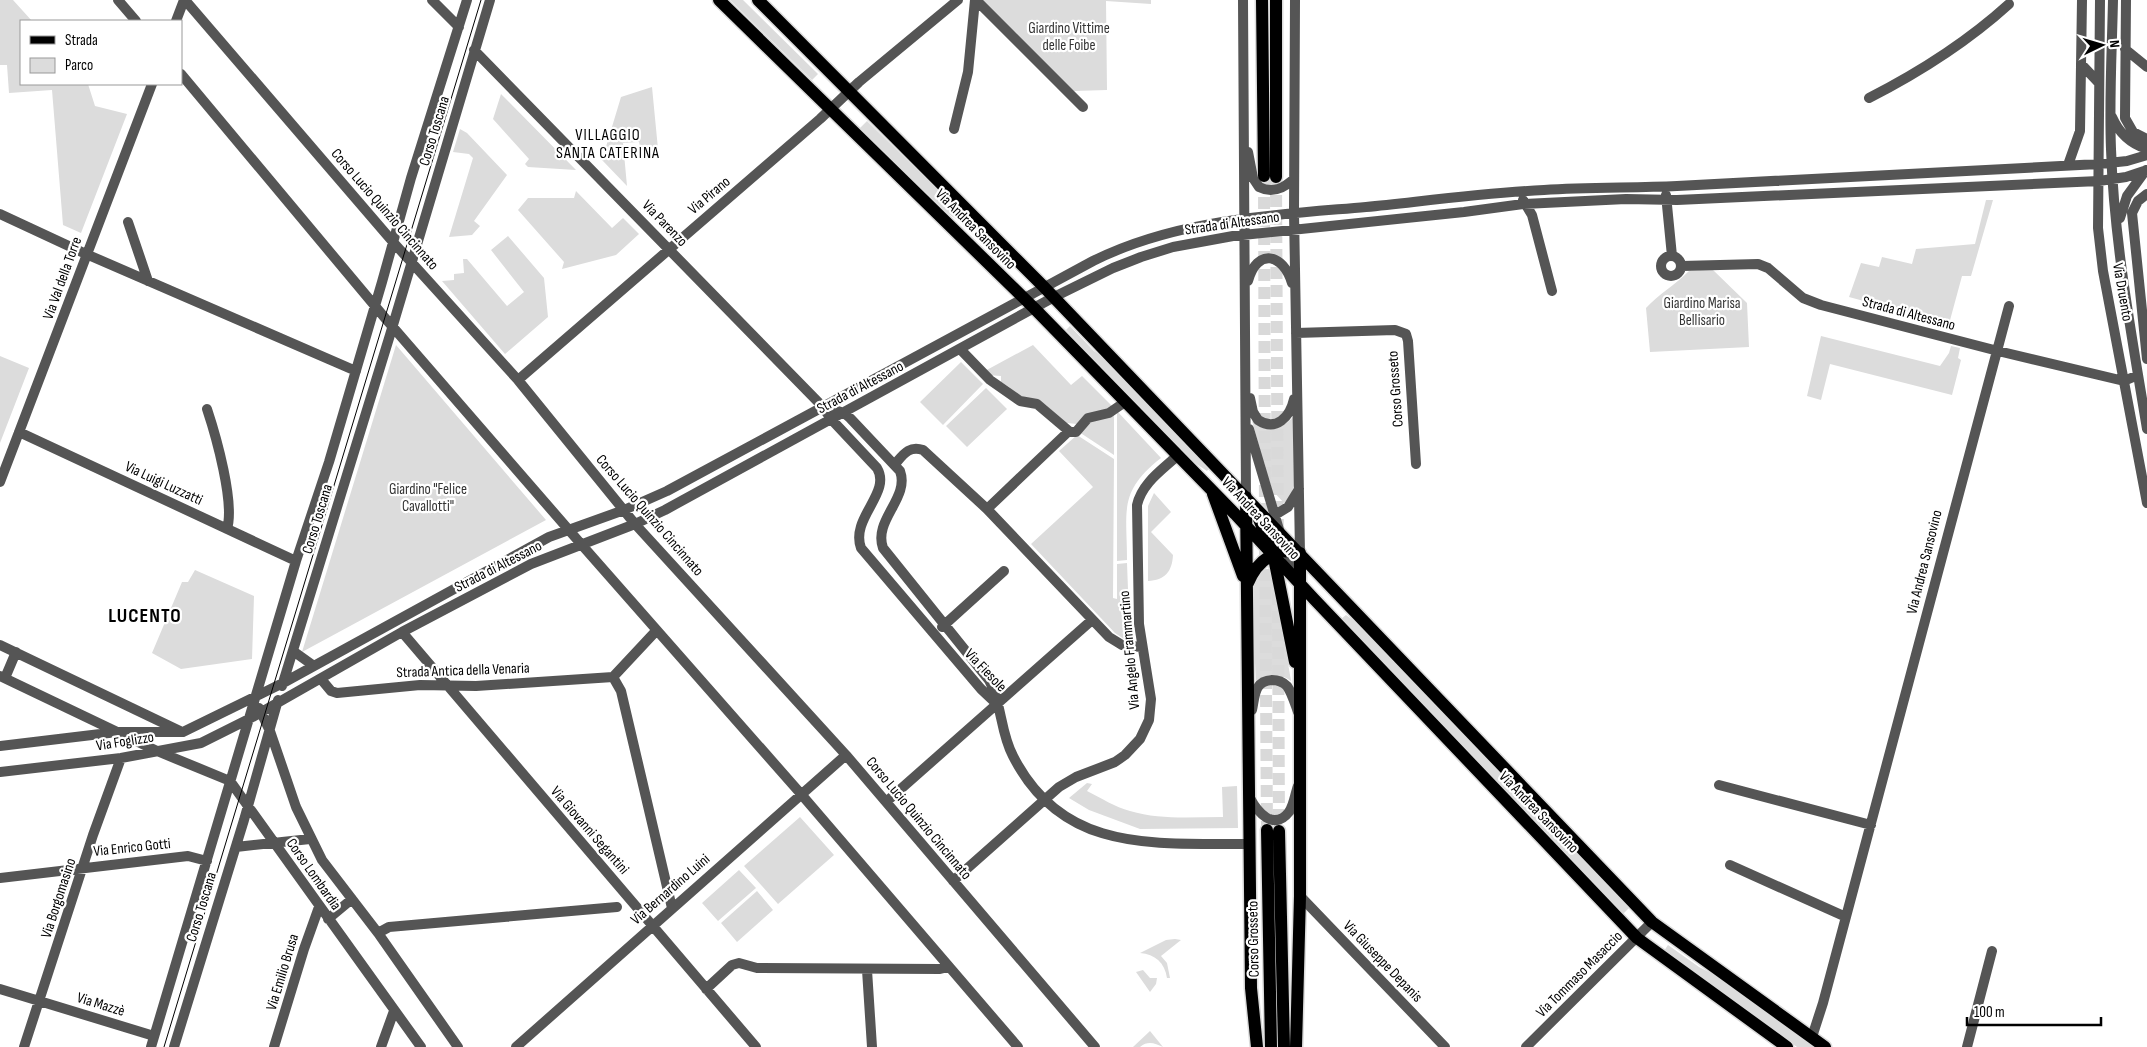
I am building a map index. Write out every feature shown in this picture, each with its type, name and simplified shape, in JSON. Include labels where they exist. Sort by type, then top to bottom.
[{"type":"main road","name":"Via Andrea Sansovino","points":[[719,0],[1034,308],[1273,553],[1300,584],[1637,938],[1787,1047]]},
{"type":"main road","name":"Via Andrea Sansovino","points":[[758,0],[1044,286],[1652,922],[1825,1047]]},
{"type":"main road","points":[[1262,0],[1270,177],[1276,0]]},
{"type":"main road","points":[[1212,490],[1247,586]]},
{"type":"main road","name":"Corso Grosseto","points":[[1246,497],[1252,988],[1257,1047]]},
{"type":"main road","points":[[1268,519],[1300,691]]},
{"type":"main road","points":[[1247,586],[1256,568],[1273,553],[1287,551],[1300,553]]},
{"type":"main road","name":"Corso Grosseto","points":[[1296,1047],[1300,896],[1300,553]]},
{"type":"main road","name":"Corso Grosseto","points":[[1271,1047],[1273,831],[1284,1047]]},
{"type":"street","points":[[118,0],[135,20]]},
{"type":"street","points":[[176,20],[185,0]]},
{"type":"street","name":"Corso Lucio Quinzio Cincinnato","points":[[185,0],[393,242],[518,380],[635,524],[846,754],[1095,1047]]},
{"type":"street","points":[[432,0],[459,27]]},
{"type":"street","name":"Corso Toscana","points":[[151,1047],[296,561],[356,370],[411,178],[467,0]]},
{"type":"street","name":"Corso Toscana","points":[[177,1046],[277,703],[393,326],[490,0]]},
{"type":"street","name":"Via Pirano","points":[[518,380],[831,110],[850,90],[958,0]]},
{"type":"street","points":[[976,0],[1083,107]]},
{"type":"street","points":[[954,129],[967,79],[976,0]]},
{"type":"street","name":"Corso Grosseto","points":[[1243,0],[1246,497]]},
{"type":"street","name":"Corso Grosseto","points":[[1295,0],[1294,213],[1300,553]]},
{"type":"street","points":[[2068,165],[2080,131],[2082,0]]},
{"type":"street","name":"Via Druento","points":[[2100,0],[2098,228],[2103,271],[2124,381],[2143,456],[2147,503]]},
{"type":"street","name":"Via Druento","points":[[2113,0],[2113,179],[2134,351],[2147,429]]},
{"type":"street","points":[[2126,0],[2125,118],[2133,132],[2147,139]]},
{"type":"street","points":[[1868,98],[1908,78],[1948,53],[2009,4]]},
{"type":"street","points":[[2081,30],[2100,14]]},
{"type":"street","points":[[2125,49],[2147,67]]},
{"type":"street","name":"Via Parenzo","points":[[474,50],[822,406],[831,419]]},
{"type":"street","points":[[2080,64],[2099,83]]},
{"type":"street","points":[[2112,75],[2124,65]]},
{"type":"street","points":[[182,75],[375,306],[580,544],[801,794],[1018,1047]]},
{"type":"street","name":"Via Val della Torre","points":[[0,482],[152,85]]},
{"type":"street","points":[[2112,115],[2119,131],[2132,142],[2147,149]]},
{"type":"street","name":"Corso Grosseto","points":[[1243,132],[1252,175],[1257,185],[1265,190],[1274,190],[1283,188],[1294,179]]},
{"type":"street","name":"Strada di Altessano","points":[[255,698],[549,537],[624,510],[667,491],[1044,286],[1099,257],[1144,239],[1186,227],[1294,213],[1520,191],[1616,186],[1666,186],[2098,164],[2133,160],[2147,155]]},
{"type":"street","points":[[2118,227],[2127,196],[2147,170]]},
{"type":"street","name":"Strada di Altessano","points":[[249,719],[402,632],[531,564],[635,524],[1054,297],[1141,256],[1244,234],[1464,212],[1524,204],[1626,199],[1667,200],[2099,181],[2126,177],[2147,170]]},
{"type":"street","name":"Strada di Altessano","points":[[1666,186],[1672,256],[1663,260],[1661,266],[1663,272],[1668,276],[1674,276],[1680,272],[1682,266],[1747,263],[1762,265],[1798,294],[1821,305],[1998,351],[2124,381]]},
{"type":"street","points":[[1520,191],[1524,204],[1532,215],[1552,291]]},
{"type":"street","name":"Via Druento","points":[[2146,356],[2132,213],[2134,205],[2147,194]]},
{"type":"street","points":[[0,214],[86,254],[356,370]]},
{"type":"street","points":[[128,222],[148,281]]},
{"type":"street","points":[[1672,256],[1678,258],[1682,266]]},
{"type":"street","name":"Corso Grosseto","points":[[1245,293],[1251,270],[1257,262],[1267,258],[1284,265],[1290,275],[1296,293]]},
{"type":"street","name":"Via Andrea Sansovino","points":[[1812,1037],[1823,1004],[2009,306]]},
{"type":"street","name":"Corso Grosseto","points":[[1296,333],[1398,330],[1406,334],[1416,464]]},
{"type":"street","points":[[960,349],[990,380],[1020,401],[1037,404],[1069,431],[1076,432],[1088,418],[1109,413],[1125,402]]},
{"type":"street","points":[[2134,351],[2146,356]]},
{"type":"street","points":[[2124,381],[2138,375]]},
{"type":"street","name":"Corso Grosseto","points":[[1246,383],[1254,416],[1260,422],[1271,425],[1282,421],[1288,415],[1297,384]]},
{"type":"street","points":[[822,406],[844,412]]},
{"type":"street","points":[[208,409],[219,444],[230,515],[227,529]]},
{"type":"street","name":"Via Fiesole","points":[[844,412],[895,464],[902,474],[902,485],[882,528],[882,546],[989,680],[998,705]]},
{"type":"street","name":"Corso Grosseto","points":[[1245,416],[1268,519]]},
{"type":"street","name":"Via Fiesole","points":[[831,419],[877,468],[880,475],[879,488],[858,531],[860,548],[981,689],[998,705]]},
{"type":"street","points":[[987,509],[1069,431]]},
{"type":"street","name":"Via Luigi Luzzatti","points":[[19,432],[296,561]]},
{"type":"street","points":[[895,464],[910,449],[923,450],[987,509],[1092,620],[1119,644],[1141,647]]},
{"type":"street","name":"Via Angelo Frammartino","points":[[953,881],[1067,782],[1122,758],[1133,748],[1142,735],[1149,720],[1151,702],[1141,647],[1138,608],[1138,505],[1140,494],[1177,456]]},
{"type":"street","points":[[1247,526],[1268,519],[1288,507],[1300,488]]},
{"type":"street","name":"Corso Grosseto","points":[[1280,532],[1300,584]]},
{"type":"street","points":[[934,634],[1004,571]]},
{"type":"street","points":[[886,802],[1092,620]]},
{"type":"street","points":[[656,630],[613,677],[621,691],[672,908]]},
{"type":"street","name":"Via Giovanni Segantini","points":[[402,632],[445,685],[756,1047]]},
{"type":"street","points":[[0,645],[184,732],[157,751]]},
{"type":"street","points":[[16,652],[2,677],[157,751],[230,781]]},
{"type":"street","points":[[293,652],[314,666]]},
{"type":"street","name":"Strada Antica della Venaria","points":[[321,679],[331,691],[337,693],[420,685],[476,686],[613,677]]},
{"type":"street","name":"Corso Grosseto","points":[[1249,725],[1256,688],[1266,681],[1278,681],[1285,685],[1301,718]]},
{"type":"street","name":"Corso Lombardia","points":[[255,698],[270,731],[296,807],[310,839],[322,860],[378,933],[458,1047]]},
{"type":"street","name":"Via Foglizzo","points":[[0,746],[117,732],[184,732],[255,698]]},
{"type":"street","points":[[998,705],[1003,732],[1011,753],[1021,771],[1056,812],[1072,822],[1127,839],[1164,843],[1250,844]]},
{"type":"street","name":"Via Foglizzo","points":[[84,736],[87,718]]},
{"type":"street","name":"Via Foglizzo","points":[[0,772],[121,758],[201,743],[249,719]]},
{"type":"street","name":"Via Bernardino Luini","points":[[516,1047],[846,754]]},
{"type":"street","name":"Via Borgomasino","points":[[24,1047],[85,867],[99,818],[121,758]]},
{"type":"street","name":"Corso Grosseto","points":[[1250,798],[1263,816],[1274,819],[1281,818],[1290,809],[1300,779]]},
{"type":"street","name":"Corso Lombardia","points":[[230,781],[421,1047]]},
{"type":"street","points":[[1719,785],[1871,825]]},
{"type":"street","points":[[236,847],[310,839]]},
{"type":"street","name":"Via Enrico Gotti","points":[[0,878],[188,856],[207,861]]},
{"type":"street","points":[[1730,866],[1846,917]]},
{"type":"street","name":"Via Giuseppe Depanis","points":[[1300,896],[1445,1047]]},
{"type":"street","points":[[328,919],[352,899]]},
{"type":"street","name":"Via Emilio Brusa","points":[[274,1047],[319,907]]},
{"type":"street","points":[[378,933],[389,927],[617,907]]},
{"type":"street","name":"Via Tommaso Masaccio","points":[[1526,1047],[1652,922]]},
{"type":"street","points":[[1967,1047],[1992,951]]},
{"type":"street","points":[[706,989],[732,965],[739,963],[757,968],[867,970],[940,969],[948,967]]},
{"type":"street","points":[[867,970],[872,1047]]},
{"type":"street","name":"Via Mazzè","points":[[0,988],[154,1036]]},
{"type":"street","name":"Corso Grosseto","points":[[1251,1047],[1252,988]]},
{"type":"street","name":"Corso Grosseto","points":[[1299,988],[1300,1047]]},
{"type":"street","points":[[381,1047],[394,1011]]},
{"type":"green space","points":[[0,0],[13,0],[31,20],[20,20],[20,85],[88,85],[95,106],[127,114],[81,233],[63,225],[52,90],[9,93],[7,65],[0,65]]},
{"type":"green space","points":[[730,0],[743,0],[818,74],[812,80]]},
{"type":"green space","name":"Giardino Vittime delle Foibe","points":[[980,0],[1151,0],[1151,4],[1106,1],[1107,90],[1074,91]]},
{"type":"green space","points":[[652,87],[658,149],[641,151],[639,142],[623,143],[627,186],[602,160],[621,97]]},
{"type":"green space","points":[[501,94],[576,170],[528,167],[525,164],[529,159],[493,119]]},
{"type":"green space","points":[[867,121],[1011,261],[1006,264],[975,233],[946,212],[860,128]]},
{"type":"green space","points":[[460,129],[467,133],[507,175],[474,221],[480,226],[472,235],[449,237],[473,158],[469,154],[453,152]]},
{"type":"green space","points":[[576,191],[612,228],[623,218],[639,234],[616,255],[562,269],[564,262],[518,210],[528,198],[574,198]]},
{"type":"green space","points":[[1986,200],[1993,200],[1971,276],[1962,276],[1949,324],[1849,297],[1861,263],[1879,267],[1882,257],[1912,264],[1916,249],[1975,244]]},
{"type":"green space","points":[[508,236],[544,278],[548,317],[505,354],[442,281],[454,280],[454,274],[464,273],[463,259],[467,259],[507,306],[524,292],[491,250]]},
{"type":"green space","name":"Giardino Marisa Bellisario","points":[[1712,269],[1747,303],[1749,347],[1650,352],[1646,308],[1689,271]]},
{"type":"green space","points":[[1070,326],[1094,351],[1113,365],[1210,467],[1207,471],[1189,459],[1066,330]]},
{"type":"green space","points":[[1821,336],[1940,366],[1949,353],[1951,346],[1960,348],[1958,358],[1961,360],[1952,395],[1830,364],[1821,400],[1807,396]]},
{"type":"green space","name":"Giardino \"Felice Cavallotti\"","points":[[396,345],[546,520],[302,652]]},
{"type":"green space","points":[[1033,345],[1071,385],[1082,376],[1113,407],[1077,424],[1067,423],[1062,421],[1046,405],[1015,394],[1001,382],[1001,376],[987,375],[983,372]]},
{"type":"green space","points":[[0,356],[29,368],[0,443]]},
{"type":"green space","points":[[961,362],[983,384],[943,425],[920,402]]},
{"type":"green space","points":[[986,388],[1007,409],[967,447],[946,426]]},
{"type":"green space","points":[[1117,411],[1161,458],[1147,470],[1131,492],[1126,515],[1127,560],[1117,561]]},
{"type":"green space","points":[[1114,414],[1114,455],[1079,432],[1089,420]]},
{"type":"green space","points":[[1293,417],[1294,486],[1290,497],[1284,503],[1272,490],[1252,421],[1263,427],[1273,428],[1283,425]]},
{"type":"green space","points":[[1077,435],[1114,459],[1113,598],[1117,599],[1117,564],[1127,563],[1130,643],[1115,633],[1031,544],[1093,487],[1059,451]]},
{"type":"green space","points":[[1154,493],[1171,512],[1151,532],[1173,555],[1171,566],[1166,574],[1159,579],[1148,581],[1148,506]]},
{"type":"green space","points":[[195,570],[254,596],[252,659],[181,669],[152,653],[182,582],[188,582]]},
{"type":"green space","points":[[1265,570],[1274,579],[1291,681],[1282,676],[1274,675],[1256,681],[1251,589],[1259,573]]},
{"type":"green space","points":[[1346,615],[1367,630],[1631,906],[1623,914],[1341,619]]},
{"type":"green space","points":[[1087,783],[1092,784],[1087,791],[1119,807],[1141,814],[1176,817],[1223,817],[1222,787],[1237,786],[1238,828],[1140,829],[1089,810],[1069,798]]},
{"type":"green space","points":[[800,817],[834,855],[778,904],[744,866]]},
{"type":"green space","points":[[739,870],[756,888],[718,921],[702,903]]},
{"type":"green space","points":[[757,891],[773,910],[737,942],[721,923]]},
{"type":"green space","points":[[1166,940],[1181,940],[1161,956],[1167,963],[1170,978],[1167,978],[1162,964],[1155,957],[1140,953]]},
{"type":"green space","points":[[1668,945],[1699,967],[1723,979],[1817,1047],[1797,1047],[1664,951]]},
{"type":"green space","points":[[1143,970],[1150,978],[1157,978],[1156,984],[1150,992],[1136,972]]},
{"type":"green space","points":[[1150,1031],[1163,1047],[1149,1043],[1140,1047],[1133,1047]]},
{"type":"tunnel","points":[[1276,177],[1278,563]]},
{"type":"tunnel","points":[[1264,179],[1265,526]]},
{"type":"tunnel","points":[[1265,551],[1267,830]]},
{"type":"tunnel","points":[[1278,593],[1279,831]]},
{"type":"tram line","points":[[164,1047],[481,0]]},
{"type":"district","name":"VILLAGGIO SANTA CATERINA","points":[[608,143]]},
{"type":"district","name":"LUCENTO","points":[[145,615]]}]
